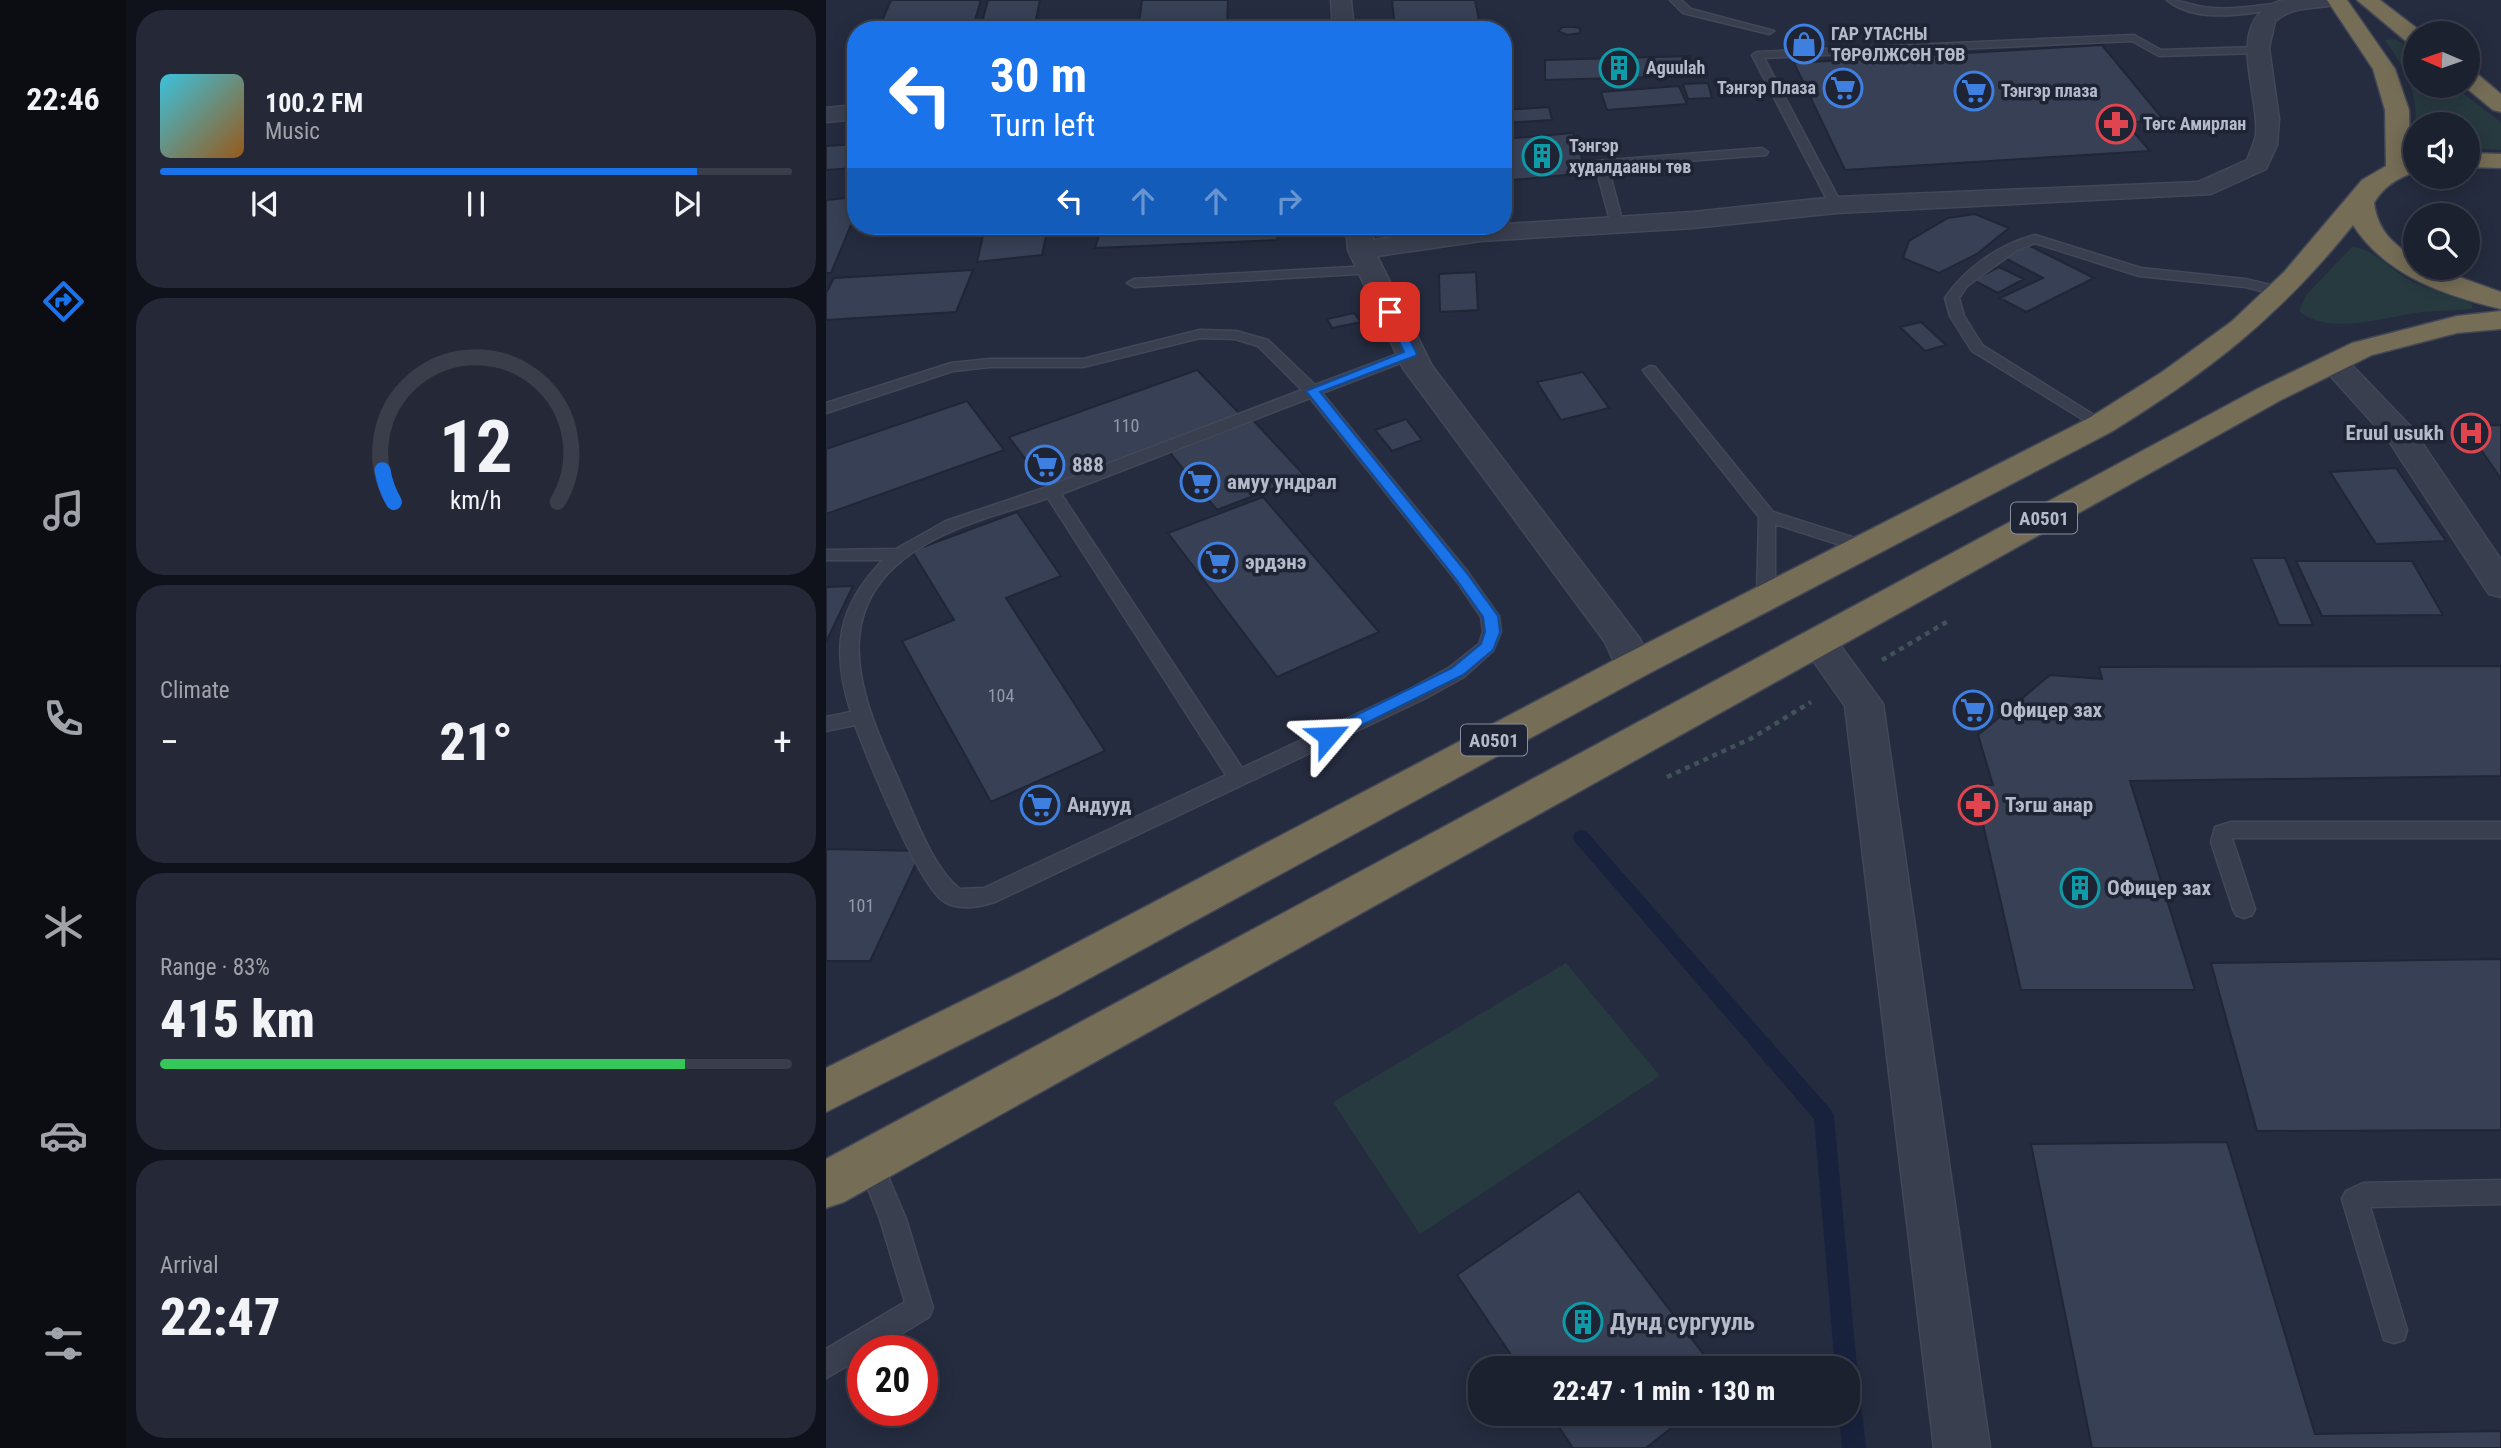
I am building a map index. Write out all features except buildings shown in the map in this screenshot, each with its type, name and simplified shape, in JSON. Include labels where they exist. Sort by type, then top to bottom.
[{"type":"highway","name":"A0501","points":[[2337,0],[2384,69],[2398,110],[2403,146]]},
{"type":"highway","points":[[2367,0],[2403,28]]},
{"type":"highway","points":[[2480,88],[2501,106]]},
{"type":"highway","points":[[2480,160],[2501,161]]},
{"type":"highway","name":"A0501","points":[[826,1091],[1041,983],[1633,666],[2100,425],[2162,388],[2243,326],[2317,253],[2371,185],[2403,169]]},
{"type":"highway","points":[[2371,185],[2361,203],[2365,224],[2383,247],[2426,274],[2459,289],[2501,301]]},
{"type":"highway","name":"A0501","points":[[826,1185],[2270,394],[2375,346],[2456,325],[2501,320]]},
{"type":"street","points":[[1342,0],[1343,21]]},
{"type":"street","points":[[1512,231],[1836,205],[2202,189],[2257,164],[2268,135],[2258,50],[2261,28],[2270,13],[2295,4],[2330,0]]},
{"type":"street","points":[[826,115],[847,113]]},
{"type":"street","points":[[1465,235],[1363,248],[1418,368],[1622,639],[1633,666]]},
{"type":"street","points":[[2334,363],[2401,435],[2501,586]]},
{"type":"street","points":[[1818,642],[1864,704],[1962,1448]]},
{"type":"lane","points":[[1675,0],[1687,11],[1769,31]]},
{"type":"lane","points":[[2172,0],[2184,8],[2201,12],[2295,4]]},
{"type":"lane","points":[[1836,205],[1757,55],[2134,37],[2160,53],[2258,50]]},
{"type":"lane","points":[[1618,224],[1601,164],[1762,152]]},
{"type":"lane","points":[[2100,425],[1977,348],[1957,316],[1952,298],[1962,283],[2012,247],[2035,239],[2139,272],[2245,283],[2278,291]]},
{"type":"lane","points":[[1134,284],[1363,248]]},
{"type":"lane","points":[[826,408],[951,367],[990,363],[1083,363],[1200,334],[1236,335],[1263,343],[1312,391],[1461,575],[1490,616],[1492,632],[1487,647],[1457,672],[1239,779],[987,895],[964,899],[943,889],[898,801],[863,716],[849,665],[849,633],[863,598],[878,576],[900,554],[937,532],[1051,491],[1312,391],[1411,354]]},
{"type":"lane","points":[[1650,370],[1767,516],[1865,547]]},
{"type":"lane","points":[[1051,491],[1239,779]]},
{"type":"lane","points":[[1766,599],[1767,516]]},
{"type":"lane","points":[[826,555],[900,554]]},
{"type":"lane","points":[[826,724],[863,716]]},
{"type":"lane","points":[[2244,909],[2221,842],[2222,833],[2231,830],[2501,830]]},
{"type":"lane","points":[[826,1364],[920,1308],[893,1219],[869,1161]]},
{"type":"lane","points":[[2394,1330],[2355,1199],[2363,1195],[2501,1192]]},
{"type":"shaded area","points":[[2396,39],[2403,45],[2403,70],[2385,40]]},
{"type":"shaded area","points":[[2414,98],[2469,98],[2501,122],[2501,150],[2480,149],[2480,112],[2416,112]]},
{"type":"shaded area","points":[[2352,247],[2368,251],[2403,277],[2403,280],[2471,303],[2473,309],[2423,312],[2359,323],[2326,323],[2311,319],[2299,311],[2306,295]]},
{"type":"shaded area","points":[[1566,963],[1660,1076],[1420,1234],[1333,1102]]},
{"type":"waterway","points":[[1581,837],[1824,1116],[1845,1356]]},
{"type":"waterway","points":[[1852,1426],[1854,1448]]},
{"type":"place","name":"ГАР УТАСНЫ ТӨРӨЛЖСӨН ТӨВ","points":[[1804,44]]},
{"type":"place","name":"Aguulah","points":[[1619,68]]},
{"type":"place","name":"Тэнгэр Плаза","points":[[1843,88]]},
{"type":"place","name":"Тэнгэр плаза","points":[[1974,91]]},
{"type":"place","name":"Төгс Амирлан","points":[[2116,124]]},
{"type":"place","name":"Тэнгэр худалдааны төв","points":[[1542,156]]},
{"type":"place","name":"Eruul usukh","points":[[2471,433]]},
{"type":"place","name":"888","points":[[1045,465]]},
{"type":"place","name":"амуу ундрал","points":[[1200,482]]},
{"type":"place","name":"эрдэнэ","points":[[1218,562]]},
{"type":"place","name":"Офицер зах","points":[[1973,710]]},
{"type":"place","name":"Андууд","points":[[1040,805]]},
{"type":"place","name":"Тэгш анар","points":[[1978,805]]},
{"type":"place","name":"ОФицер зах","points":[[2080,888]]},
{"type":"place","name":"Дунд сургууль","points":[[1583,1322]]},
{"type":"route","points":[[1328,736],[1457,672],[1487,647],[1492,632],[1490,616],[1461,575],[1312,391],[1411,354],[1390,312]]}]
